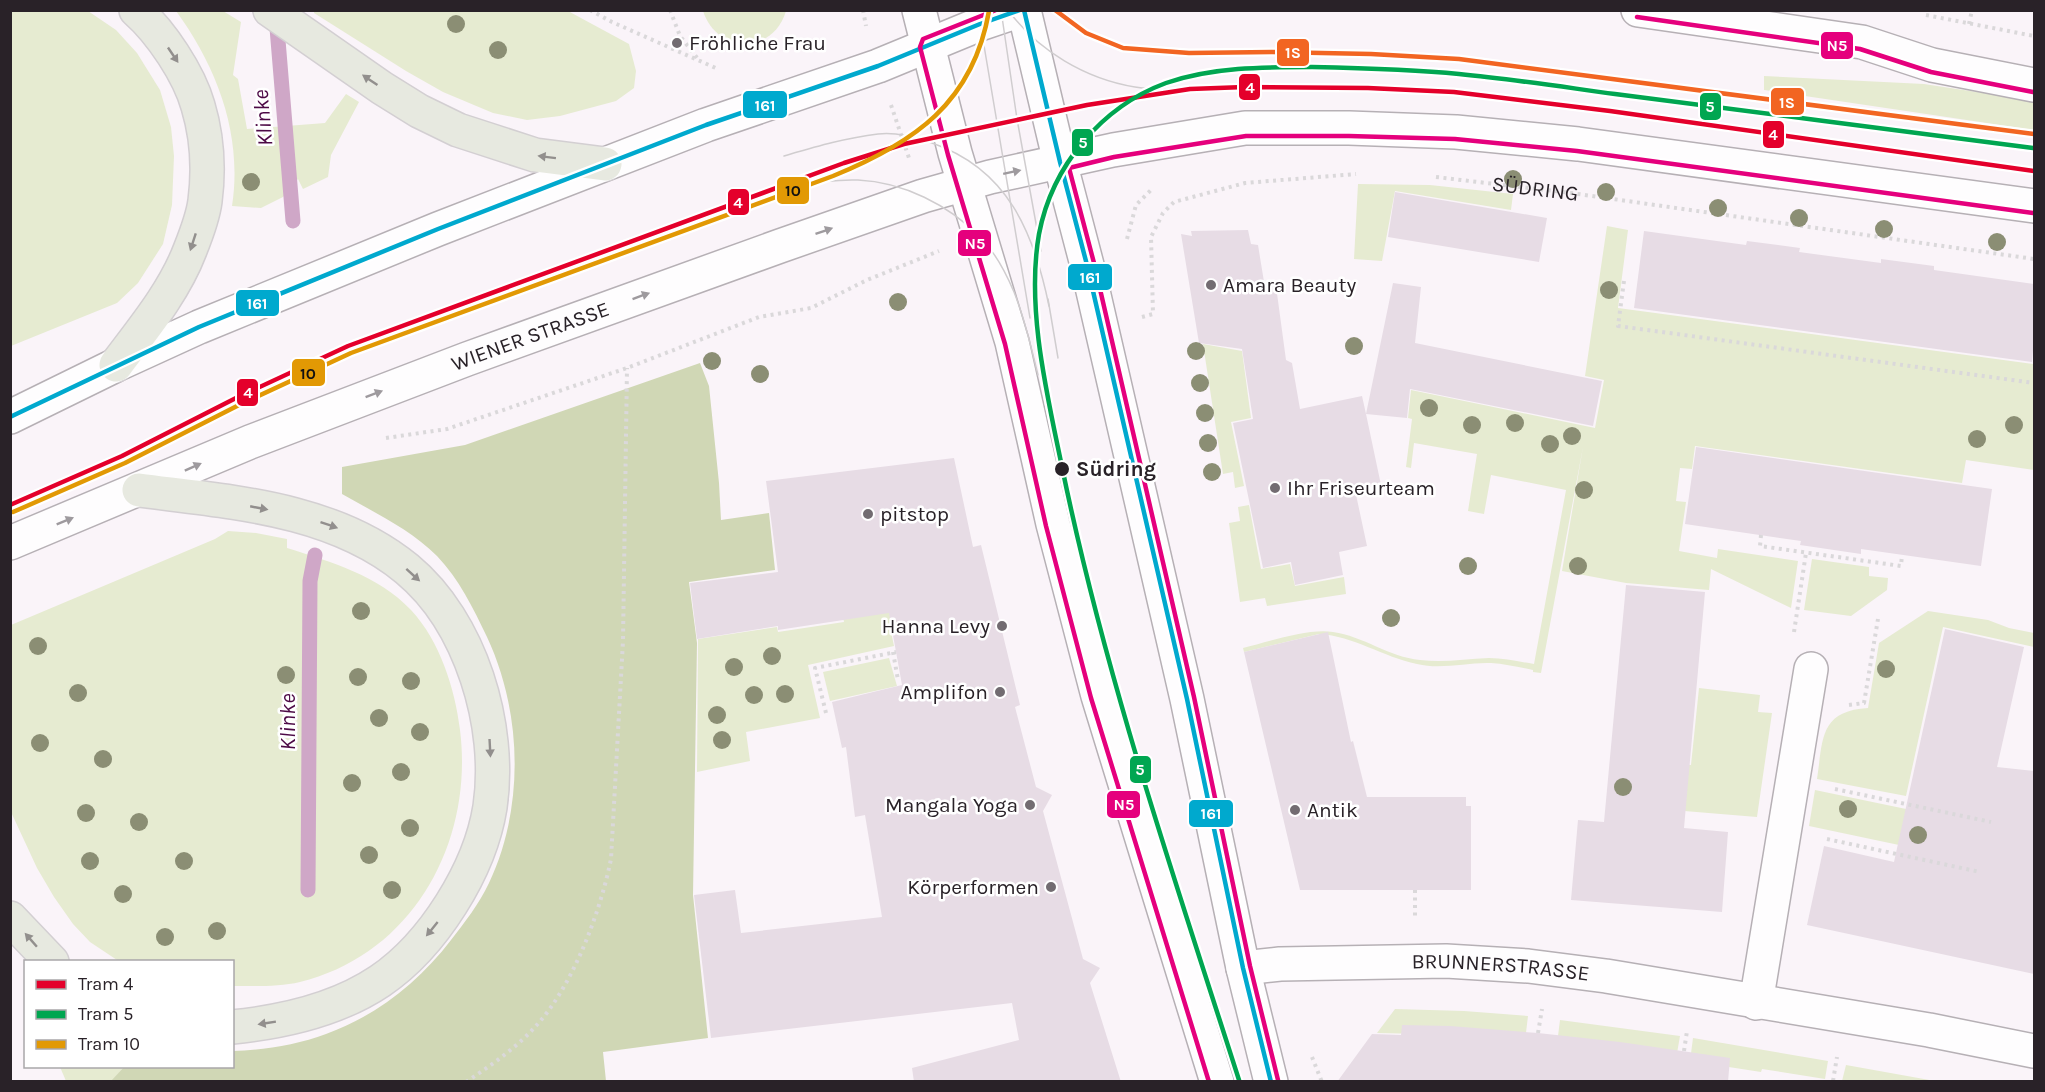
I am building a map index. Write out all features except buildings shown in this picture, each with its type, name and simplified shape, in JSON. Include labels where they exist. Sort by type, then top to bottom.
[{"type":"highway","points":[[116,365],[159,308],[190,251],[205,203],[207,155],[198,105],[178,62],[151,23],[136,10]]},
{"type":"highway","points":[[270,10],[382,88],[419,111],[458,130],[535,155],[605,164]]},
{"type":"highway","points":[[139,490],[225,501],[291,514],[329,524],[366,540],[408,570],[427,588],[452,622],[470,658],[483,698],[490,739],[491,797],[487,819],[474,860],[455,899],[407,958],[381,981],[361,992],[312,1012],[272,1023],[234,1028]]},
{"type":"highway","points":[[10,918],[50,960]]},
{"type":"main road","points":[[919,10],[965,184],[1012,342],[1053,524],[1098,696],[1217,1082]]},
{"type":"main road","points":[[10,417],[199,327],[438,229],[736,114],[878,66],[980,24],[1023,10],[1087,265],[1187,699],[1243,968],[1271,1082]]},
{"type":"main road","points":[[1638,10],[1862,42],[1932,65],[2034,85]]},
{"type":"main road","points":[[1060,162],[1113,150],[1245,128],[1349,128],[1456,132],[1578,144],[2034,206]]},
{"type":"main road","name":"WIENER STRASSE","points":[[10,543],[250,442],[467,359],[923,196],[1060,162]]},
{"type":"main road","points":[[1756,1003],[1811,669]]},
{"type":"main road","name":"BRUNNERSTRASSE","points":[[1243,968],[1292,963],[1478,962],[1528,966],[1596,975],[1929,1030],[2034,1051]]},
{"type":"path","points":[[590,10],[718,69]]},
{"type":"path","points":[[670,10],[680,36],[700,61]]},
{"type":"path","points":[[1969,24],[1972,10]]},
{"type":"path","points":[[1925,15],[2034,36]]},
{"type":"path","points":[[878,66],[941,250],[946,258]]},
{"type":"path","points":[[1135,318],[1153,315],[1151,237],[1163,213],[1174,202],[1245,183],[1357,174]]},
{"type":"path","name":"SÜDRING","points":[[1432,177],[1571,193],[2034,259]]},
{"type":"path","points":[[1127,246],[1127,236],[1136,205],[1156,186]]},
{"type":"path","points":[[383,439],[447,429],[627,368],[759,317],[811,308],[867,280],[927,255]]},
{"type":"path","points":[[1624,281],[1618,326],[2034,383]]},
{"type":"path","points":[[466,1082],[491,1065],[536,1027],[562,989],[585,943],[604,895],[611,859],[623,641],[627,368]]},
{"type":"path","points":[[1761,535],[1760,546],[1901,566],[1902,555]]},
{"type":"path","points":[[826,713],[815,668],[894,652],[898,681]]},
{"type":"path","points":[[1834,789],[1991,822]]},
{"type":"path","points":[[1825,838],[1980,872]]},
{"type":"path","points":[[1415,890],[1415,928]]},
{"type":"path","points":[[1538,1033],[1542,1005]]},
{"type":"path","points":[[1684,1052],[1689,1025]]},
{"type":"path","points":[[1833,1081],[1838,1051]]},
{"type":"green space","points":[[11,10],[88,11],[116,30],[137,53],[160,90],[171,127],[174,156],[172,205],[163,244],[138,283],[117,303],[11,346]]},
{"type":"green space","points":[[703,10],[786,11],[770,36],[758,42],[745,44],[720,35],[710,25]]},
{"type":"green space","points":[[176,11],[223,11],[241,22],[233,75],[238,79],[247,129],[325,123],[346,94],[359,102],[331,155],[328,177],[303,189],[298,179],[283,197],[261,208],[232,206],[234,153],[223,103],[204,55]]},
{"type":"green space","points":[[314,11],[568,11],[629,44],[636,71],[634,88],[616,101],[560,116],[527,120],[493,113],[443,92],[406,71]]},
{"type":"green space","points":[[1764,76],[1924,84],[2034,101],[2034,130],[1764,90]]},
{"type":"green space","points":[[1358,184],[1430,185],[1513,194],[1511,210],[1395,191],[1382,261],[1354,259]]},
{"type":"green space","points":[[1607,226],[1628,230],[1618,308],[2033,364],[2034,354],[2034,470],[1966,460],[1962,483],[1695,446],[1692,469],[1680,468],[1676,501],[1686,502],[1679,551],[1717,558],[1718,549],[1798,561],[1791,608],[1711,569],[1709,590],[1626,583],[1562,571],[1583,447],[1541,673],[1491,663],[1426,666],[1404,661],[1344,639],[1319,634],[1244,652],[1243,648],[1276,639],[1323,631],[1344,634],[1398,655],[1420,660],[1495,658],[1534,664],[1566,490],[1491,475],[1484,514],[1468,511],[1477,454],[1414,443],[1411,468],[1406,467],[1412,419],[1408,418],[1411,390],[1595,428],[1604,380],[1585,376]]},
{"type":"green space","points":[[1203,344],[1242,351],[1251,418],[1231,422],[1244,486],[1235,488],[1233,472],[1223,474]]},
{"type":"green space","points":[[700,363],[709,386],[721,520],[769,513],[775,570],[689,582],[697,643],[693,895],[708,1038],[603,1052],[606,1081],[111,1081],[123,1068],[234,1068],[234,1051],[292,1044],[344,1027],[395,996],[425,970],[467,920],[481,898],[501,854],[509,823],[513,792],[515,760],[513,728],[499,666],[471,605],[459,584],[437,556],[404,530],[342,494],[342,467],[465,445]]},
{"type":"green space","points":[[1249,505],[1261,569],[1290,564],[1295,586],[1344,577],[1346,594],[1267,606],[1265,598],[1240,602],[1229,523],[1240,521],[1238,507]]},
{"type":"green space","points":[[228,531],[287,539],[287,548],[353,571],[398,598],[421,622],[438,651],[450,682],[458,714],[462,772],[457,812],[446,851],[428,887],[404,919],[375,946],[340,968],[284,985],[234,986],[234,960],[117,960],[90,942],[73,924],[37,868],[11,812],[11,625],[215,539]]},
{"type":"green space","points":[[1812,559],[1869,567],[1869,576],[1888,578],[1887,590],[1851,616],[1804,610]]},
{"type":"green space","points":[[892,610],[895,631],[891,632],[894,646],[808,665],[820,718],[746,732],[750,761],[697,772],[698,639],[777,627],[778,632],[844,622],[843,617]]},
{"type":"green space","points":[[1928,611],[1988,620],[2009,628],[2034,633],[2034,647],[1943,627],[1906,796],[1817,779],[1826,730],[1840,715],[1852,710],[1868,708],[1879,643]]},
{"type":"green space","points":[[889,658],[897,686],[830,701],[823,672]]},
{"type":"green space","points":[[1699,688],[1760,695],[1758,712],[1772,713],[1757,817],[1660,809],[1663,763],[1691,765]]},
{"type":"green space","points":[[1815,790],[1978,824],[1970,860],[1809,826]]},
{"type":"green space","points":[[1395,1009],[1528,1016],[1525,1041],[1469,1035],[1377,1033]]},
{"type":"green space","points":[[1560,1020],[1680,1036],[1676,1059],[1557,1044]]},
{"type":"green space","points":[[1693,1038],[1828,1061],[1825,1079],[1690,1061]]},
{"type":"green space","points":[[1846,1065],[1935,1081],[1842,1081]]},
{"type":"green space","points":[[60,1068],[123,1068],[111,1082],[66,1081]]},
{"type":"waterway","name":"Klinke","points":[[276,16],[293,221]]},
{"type":"waterway","name":"Klinke","points":[[308,890],[310,581],[315,555]]},
{"type":"tram line","points":[[978,10],[1030,318]]},
{"type":"tram line","points":[[1001,10],[1017,119],[1041,251]]},
{"type":"tram line","points":[[1008,10],[1020,25],[1048,50],[1081,70],[1135,87],[1190,89]]},
{"type":"tram line","name":"10","points":[[13,512],[125,463],[239,405],[351,353],[833,176],[862,163],[914,134],[954,95],[969,71],[981,43],[989,11]]},
{"type":"tram line","name":"5","points":[[1239,1080],[1142,776],[1120,699],[1079,545],[1040,351],[1035,291],[1039,234],[1055,185],[1083,142],[1121,107],[1166,83],[1219,71],[1312,67],[1441,72],[1478,76],[2033,148]]},
{"type":"tram line","name":"4","points":[[10,505],[122,456],[236,398],[348,346],[844,163],[904,144],[1087,105],[1190,89],[1245,87],[1368,88],[1454,92],[1610,111],[2034,171]]},
{"type":"tram line","points":[[784,156],[842,140],[885,134],[899,134],[919,139],[958,154],[980,169],[1013,207],[1035,253],[1049,306]]},
{"type":"tram line","points":[[776,189],[837,180],[858,180],[892,185],[940,205],[968,225],[995,256],[1014,292],[1028,333],[1038,375]]},
{"type":"tram line","points":[[1048,299],[1058,358]]},
{"type":"transit line","name":"N5","points":[[996,10],[923,39],[920,47],[948,155],[1005,344],[1046,526],[1091,698],[1209,1082]]},
{"type":"transit line","name":"161","points":[[10,417],[199,327],[438,229],[706,125],[878,66],[1020,10]]},
{"type":"transit line","name":"161","points":[[1024,10],[1087,265],[1187,699],[1243,968],[1271,1082]]},
{"type":"transit line","name":"1S","points":[[1055,10],[1086,33],[1123,48],[1189,53],[1371,54],[1459,59],[2034,134]]},
{"type":"transit line","name":"N5","points":[[1637,17],[1860,49],[1931,72],[2033,92]]},
{"type":"transit line","name":"N5","points":[[1278,1080],[1250,966],[1194,697],[1094,263],[1069,168],[1114,157],[1246,136],[1455,139],[1577,151],[2033,213]]},
{"type":"place","name":"Fröhliche Frau","points":[[677,43]]},
{"type":"place","name":"Amara Beauty","points":[[1211,285]]},
{"type":"place","name":"Südring","points":[[1062,469]]},
{"type":"place","name":"Ihr Friseurteam","points":[[1275,488]]},
{"type":"place","name":"pitstop","points":[[868,514]]},
{"type":"place","name":"Hanna Levy","points":[[1002,626]]},
{"type":"place","name":"Amplifon","points":[[1000,692]]},
{"type":"place","name":"Mangala Yoga","points":[[1030,805]]},
{"type":"place","name":"Antik","points":[[1295,810]]},
{"type":"place","name":"Körperformen","points":[[1051,887]]}]
